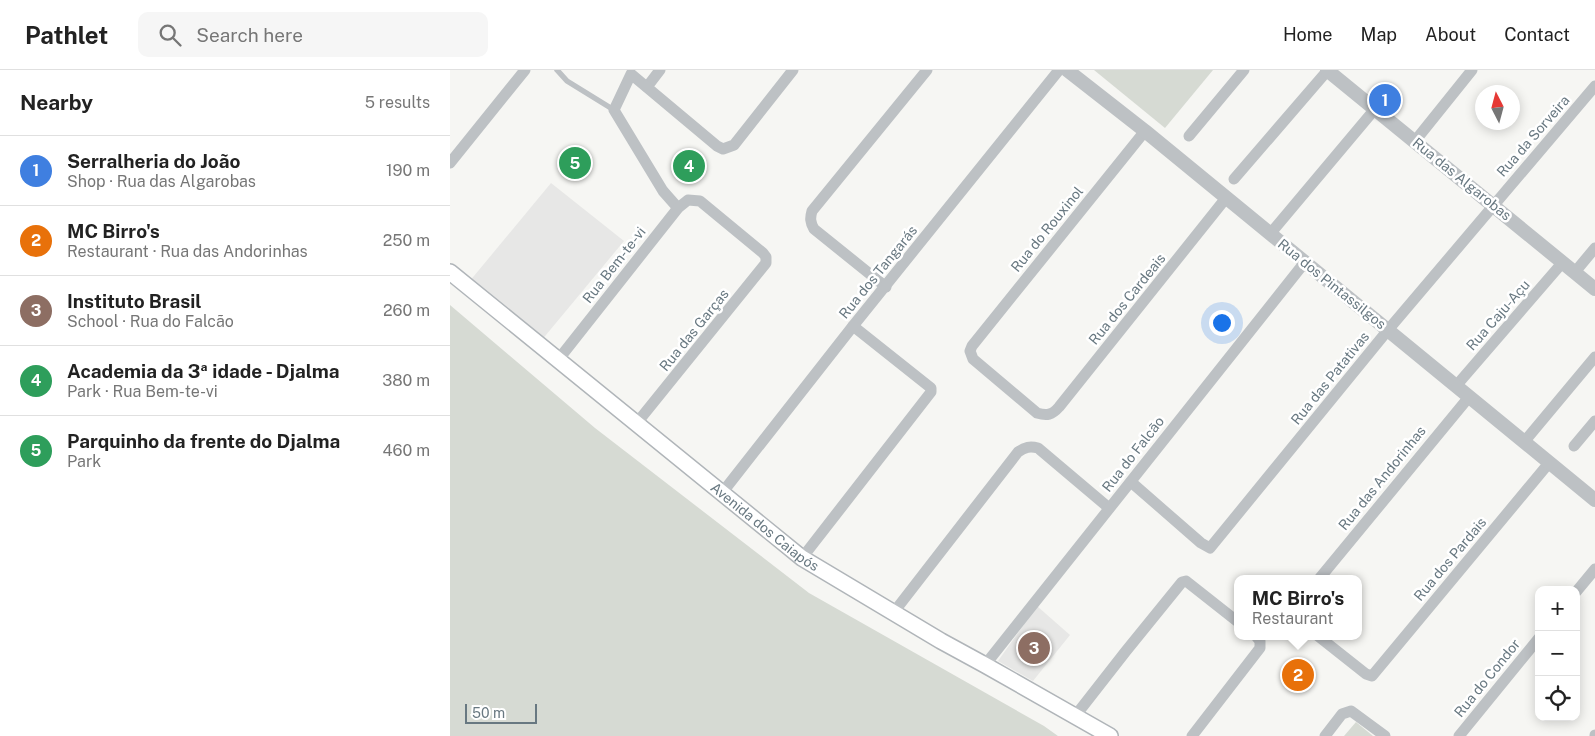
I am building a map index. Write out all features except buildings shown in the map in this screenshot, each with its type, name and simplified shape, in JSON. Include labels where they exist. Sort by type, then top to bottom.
[{"type":"main road","name":"Avenida dos Caiapós","points":[[450,272],[802,558],[942,642],[1076,715],[1110,736]]},
{"type":"street","points":[[450,163],[525,70]]},
{"type":"street","points":[[647,87],[660,70]]},
{"type":"street","points":[[678,208],[663,191],[614,110],[629,72],[723,149],[734,145],[793,70]]},
{"type":"street","points":[[886,287],[814,229],[810,222],[812,211],[927,70]]},
{"type":"street","name":"Rua dos Tangarás","points":[[722,493],[853,326],[1059,70]]},
{"type":"street","name":"Rua dos Pintassilgos","points":[[1067,70],[1145,131],[1595,500]]},
{"type":"street","points":[[1188,136],[1244,70]]},
{"type":"street","points":[[1415,141],[1472,70]]},
{"type":"street","points":[[1234,179],[1332,71]]},
{"type":"street","name":"Rua das Algarobas","points":[[1332,71],[1375,109],[1595,289]]},
{"type":"street","name":"Rua da Sorveira","points":[[1493,205],[1595,86]]},
{"type":"street","points":[[1270,234],[1375,109]]},
{"type":"street","name":"Rua do Rouxinol","points":[[1048,415],[1037,413],[973,359],[970,351],[972,346],[1145,131]]},
{"type":"street","name":"Rua dos Cardeais","points":[[1048,415],[1060,407],[1226,198]]},
{"type":"street","name":"Rua das Garças","points":[[636,424],[766,263],[763,253],[700,201],[688,200],[678,208]]},
{"type":"street","name":"Rua das Patativas","points":[[1131,482],[1201,543],[1210,548],[1493,205]]},
{"type":"street","name":"Rua Bem-te-vi","points":[[558,360],[678,208]]},
{"type":"street","points":[[1575,272],[1595,248]]},
{"type":"street","name":"Rua do Falcão","points":[[986,665],[1305,262]]},
{"type":"street","name":"Rua Caju-Açu","points":[[1456,386],[1563,262]]},
{"type":"street","points":[[802,558],[930,394],[931,388],[853,326]]},
{"type":"street","points":[[1524,442],[1595,358]]},
{"type":"street","name":"Rua das Andorinhas","points":[[1322,575],[1468,397]]},
{"type":"street","points":[[1574,446],[1595,421]]},
{"type":"street","points":[[894,612],[1018,452],[1025,447],[1032,446],[1038,448],[1109,508]]},
{"type":"street","name":"Rua dos Pardais","points":[[1323,640],[1366,674],[1373,675],[1549,463]]},
{"type":"street","points":[[1580,587],[1595,569]]},
{"type":"street","points":[[1076,715],[1183,581],[1186,581],[1234,619]]},
{"type":"street","points":[[1192,736],[1260,648],[1259,640]]},
{"type":"street","name":"Rua do Condor","points":[[1459,736],[1535,643]]},
{"type":"street","points":[[1325,736],[1342,714],[1347,712],[1352,712],[1385,736]]},
{"type":"lane","points":[[557,70],[567,81],[614,110]]},
{"type":"shaded area","points":[[1094,70],[1213,70],[1165,128]]},
{"type":"shaded area","points":[[576,146],[582,146],[586,156],[585,161],[590,166],[590,171],[586,177],[578,179],[572,175],[570,170],[564,168],[562,164],[563,159],[570,156],[571,149]]},
{"type":"shaded area","points":[[685,158],[693,158],[698,163],[696,174],[685,176],[680,171],[680,163]]},
{"type":"shaded area","points":[[551,183],[624,241],[541,341],[469,282]]},
{"type":"shaded area","points":[[450,305],[595,428],[809,593],[1044,726],[1058,736],[450,736]]},
{"type":"shaded area","points":[[1037,606],[1070,635],[1033,681],[998,661]]},
{"type":"shaded area","points":[[1356,722],[1373,736],[1344,736]]},
{"type":"place","name":"Serralheria do João","points":[[1385,100]]},
{"type":"place","name":"Parquinho da frente do Djalma","points":[[575,163]]},
{"type":"place","name":"Academia da 3ª idade - Djalma","points":[[689,166]]},
{"type":"place","name":"Instituto Brasil","points":[[1034,648]]},
{"type":"place","name":"MC Birro's","points":[[1298,675]]}]
